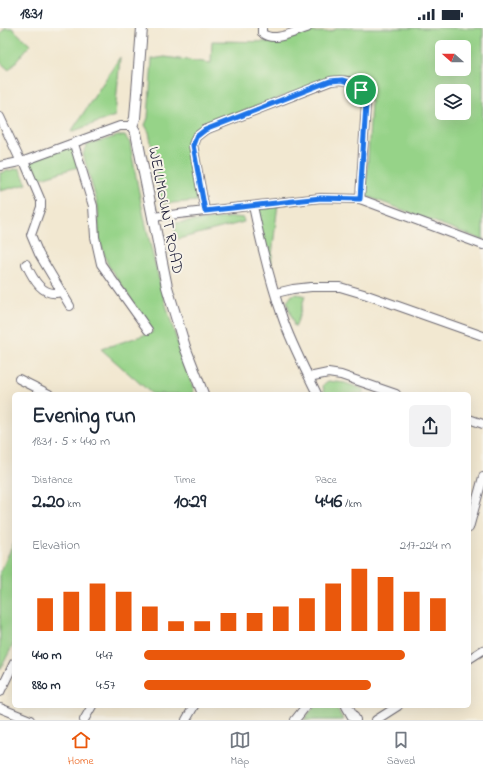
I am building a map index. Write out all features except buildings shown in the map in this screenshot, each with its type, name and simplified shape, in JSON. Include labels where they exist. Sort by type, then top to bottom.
[{"type":"street","name":"WELLMOUNT ROAD","points":[[142,28],[135,118],[132,126],[136,133],[167,287],[185,347],[202,392]]},
{"type":"street","points":[[262,28],[262,33],[267,37],[273,38],[306,28]]},
{"type":"street","points":[[205,211],[193,145],[196,137],[205,130],[330,81],[342,80],[357,84],[366,104],[360,199]]},
{"type":"street","points":[[0,117],[41,201],[41,207],[31,235],[39,254],[70,306]]},
{"type":"street","points":[[0,166],[22,161],[74,144],[120,126],[132,126]]},
{"type":"street","points":[[74,144],[93,206],[95,237],[101,264],[148,330]]},
{"type":"street","points":[[152,217],[321,198],[360,199],[483,245]]},
{"type":"street","points":[[253,206],[260,239],[283,318],[316,392]]},
{"type":"street","points":[[26,264],[31,276],[49,294],[61,292]]},
{"type":"street","points":[[276,293],[306,288],[340,287],[483,336]]},
{"type":"street","points":[[309,378],[328,373],[341,375],[390,392]]},
{"type":"street","points":[[19,379],[44,392]]},
{"type":"street","points":[[471,421],[483,424]]},
{"type":"street","points":[[471,521],[483,477]]},
{"type":"street","points":[[471,658],[483,650]]},
{"type":"street","points":[[0,692],[12,667]]},
{"type":"street","points":[[0,708],[30,720]]},
{"type":"street","points":[[84,720],[91,708]]},
{"type":"street","points":[[186,720],[193,708]]},
{"type":"street","points":[[295,720],[304,708]]},
{"type":"street","points":[[348,708],[355,720]]},
{"type":"street","points":[[376,720],[395,708]]},
{"type":"green space","points":[[5,28],[12,28],[30,45],[9,70],[0,62],[0,34]]},
{"type":"green space","points":[[339,28],[483,28],[483,240],[366,196],[371,103],[360,85],[351,79],[345,78],[330,79],[195,129],[188,145],[197,201],[162,204],[149,132],[145,125],[148,118],[152,59],[165,57],[211,63],[212,41],[279,42],[308,32],[328,32]]},
{"type":"green space","points":[[120,57],[115,116],[71,132]]},
{"type":"green space","points":[[118,136],[125,136],[130,143],[148,237],[173,329],[194,392],[150,392],[101,349],[153,332],[108,265],[99,239],[98,206],[83,154],[87,145]]},
{"type":"green space","points":[[74,144],[78,167],[34,180],[24,161]]},
{"type":"green space","points":[[19,168],[27,184],[0,191],[0,173]]},
{"type":"green space","points":[[278,203],[270,273],[253,206]]},
{"type":"green space","points":[[235,217],[243,218],[244,222],[178,239],[175,235],[174,224],[176,223]]},
{"type":"green space","points":[[298,294],[305,296],[296,326],[294,326],[287,302],[292,295]]},
{"type":"green space","points":[[328,381],[345,383],[363,389],[363,392],[325,392],[323,387]]},
{"type":"green space","points":[[12,546],[12,647],[0,670],[0,573]]},
{"type":"green space","points":[[313,708],[337,708],[343,720],[304,720]]},
{"type":"route","points":[[342,80],[357,84],[361,90],[366,104],[360,199],[321,198],[205,211],[193,145],[196,137],[205,130],[330,81],[342,80]]}]
